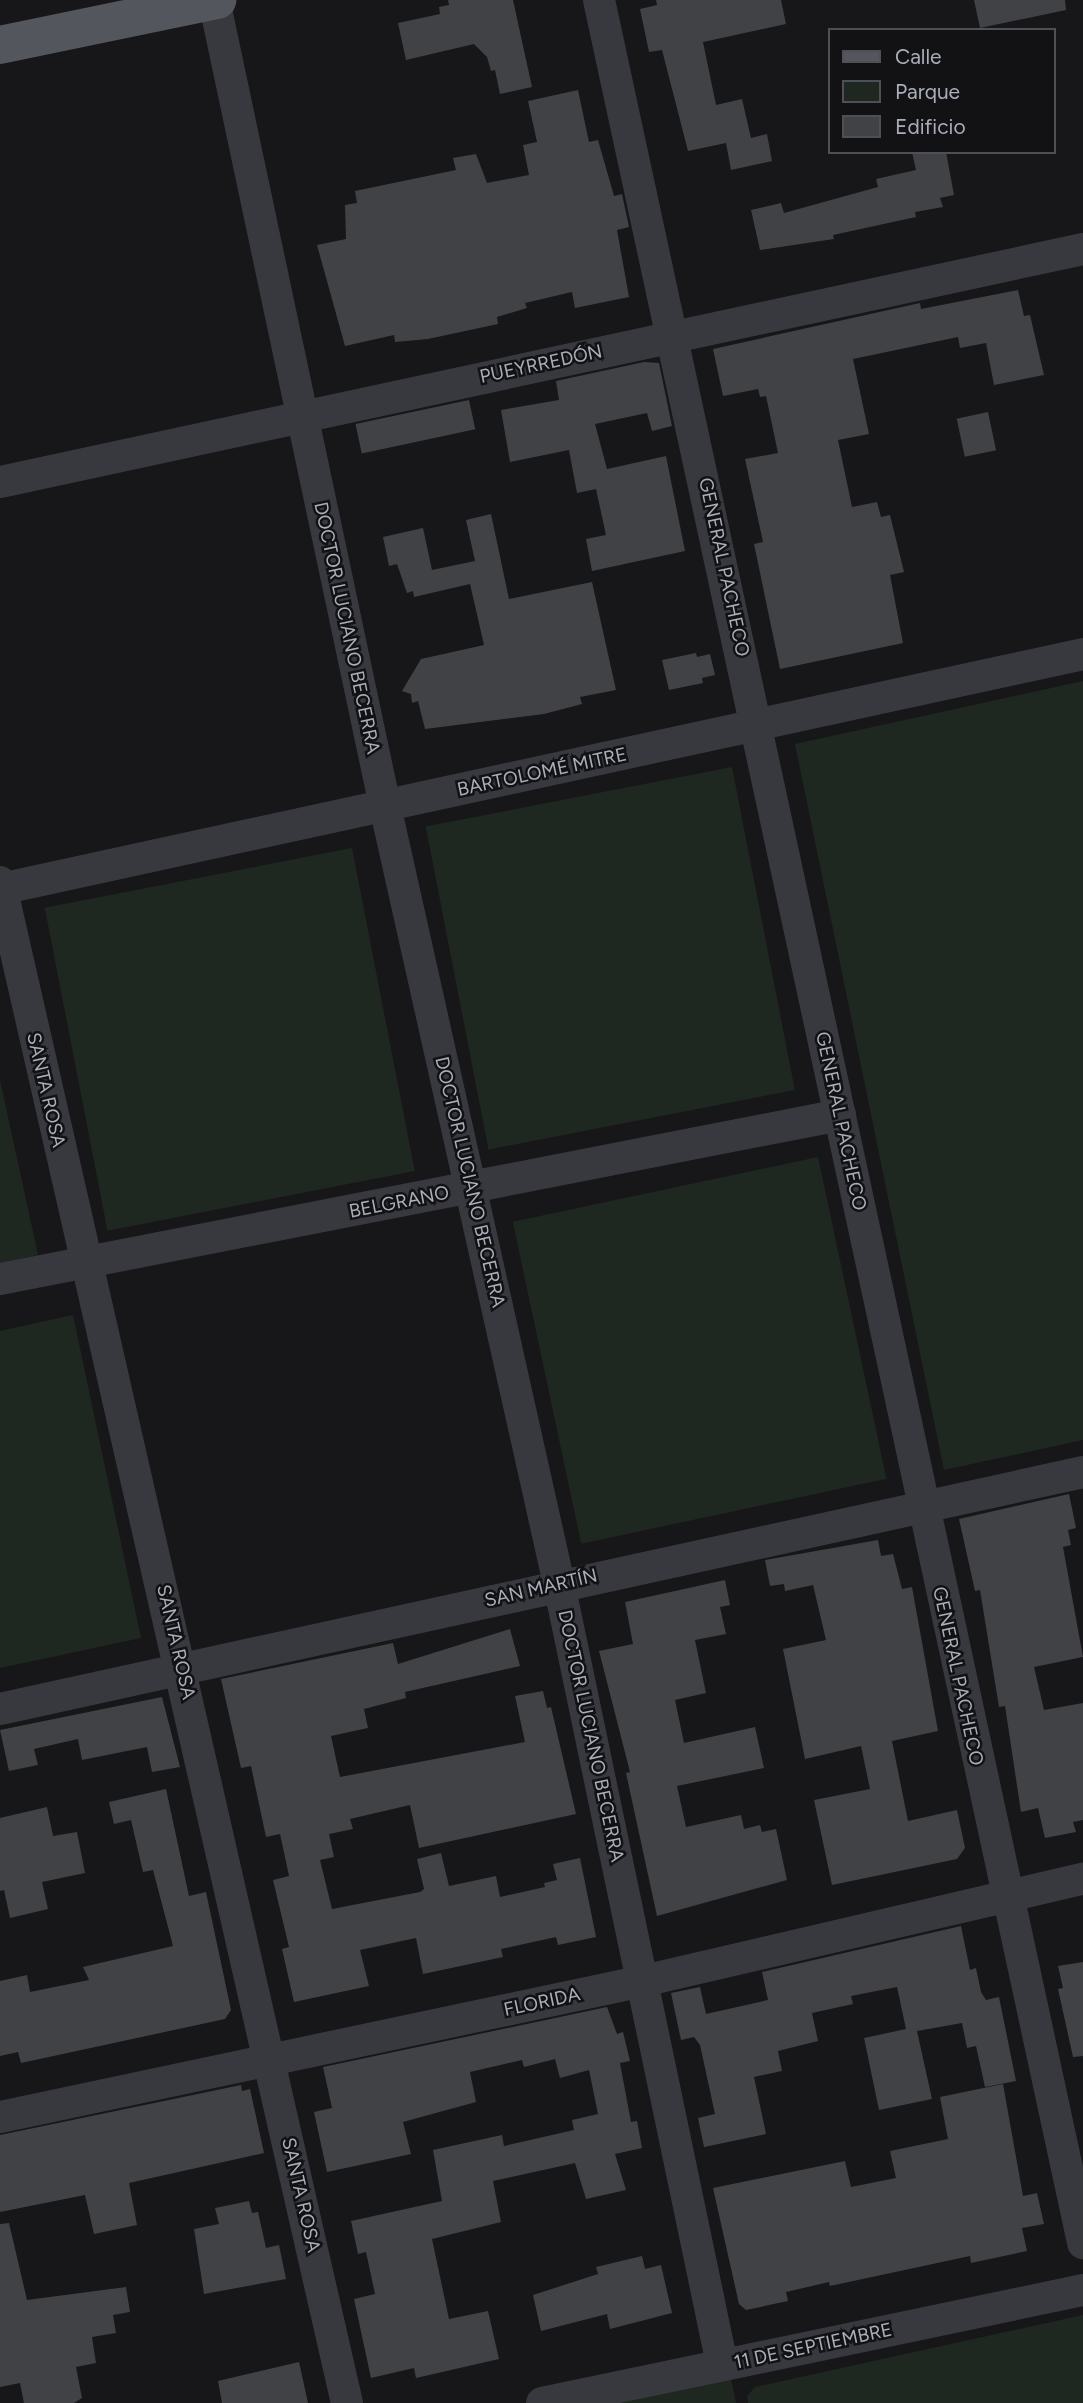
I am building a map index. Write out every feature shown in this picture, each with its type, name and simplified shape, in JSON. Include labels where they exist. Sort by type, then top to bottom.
[{"type":"main road","points":[[0,45],[215,0]]},
{"type":"street","name":"DOCTOR LUCIANO BECERRA","points":[[215,0],[385,806],[559,1584],[722,2364]]},
{"type":"street","name":"GENERAL PACHECO","points":[[599,0],[758,725],[1005,1897],[1083,2243]]},
{"type":"street","name":"PUEYRREDÓN","points":[[0,482],[301,415],[1083,249]]},
{"type":"street","name":"BARTOLOMÉ MITRE","points":[[1,886],[385,806],[1083,654]]},
{"type":"street","name":"SANTA ROSA","points":[[1,886],[85,1265],[183,1669],[347,2403]]},
{"type":"street","name":"BELGRANO","points":[[0,1279],[85,1265],[840,1115]]},
{"type":"street","name":"SAN MARTÍN","points":[[0,1709],[559,1584],[1083,1472]]},
{"type":"street","name":"FLORIDA","points":[[0,2117],[643,1981],[1083,1879]]},
{"type":"street","name":"11 DE SEPTIEMBRE","points":[[542,2403],[1083,2290]]},
{"type":"green space","points":[[1083,681],[1083,1440],[944,1470],[795,744]]},
{"type":"green space","points":[[732,767],[795,1090],[489,1149],[426,827]]},
{"type":"green space","points":[[352,848],[415,1171],[108,1231],[45,908]]},
{"type":"green space","points":[[0,1080],[38,1255],[0,1263]]},
{"type":"green space","points":[[818,1157],[886,1479],[581,1544],[513,1222]]},
{"type":"green space","points":[[73,1315],[141,1638],[0,1668],[0,1331]]},
{"type":"green space","points":[[1083,2315],[1083,2403],[748,2403],[747,2396],[755,2387]]},
{"type":"green space","points":[[731,2379],[736,2403],[620,2403]]},
{"type":"building","points":[[448,0],[513,0],[532,87],[500,94],[495,70],[491,71],[487,57],[474,44],[406,60],[398,23],[440,14],[439,7],[449,5]]},
{"type":"building","points":[[656,0],[781,0],[786,24],[703,42],[716,105],[742,99],[751,138],[767,134],[772,161],[731,170],[726,143],[688,151],[662,50],[649,52],[640,9],[657,5]]},
{"type":"building","points":[[974,0],[1065,0],[1066,10],[980,28]]},
{"type":"building","points":[[578,90],[589,142],[598,140],[614,196],[622,194],[629,227],[617,230],[629,297],[575,308],[572,292],[525,303],[527,308],[497,317],[498,324],[428,339],[395,342],[394,335],[345,346],[317,245],[346,239],[345,205],[357,203],[355,191],[456,170],[453,158],[476,154],[487,183],[529,175],[523,145],[537,142],[528,101]]},
{"type":"building","points":[[912,154],[946,154],[954,195],[940,198],[943,207],[915,212],[916,217],[833,235],[834,239],[760,250],[751,210],[781,203],[784,213],[878,187],[876,179],[916,170]]},
{"type":"building","points":[[1018,290],[1024,316],[1030,315],[1044,375],[994,385],[986,343],[960,348],[958,337],[853,359],[869,434],[838,440],[852,507],[877,502],[881,517],[890,515],[904,572],[890,575],[903,643],[780,669],[754,544],[763,542],[745,459],[778,453],[766,396],[760,397],[758,389],[723,396],[713,349],[920,303],[921,309]]},
{"type":"building","points":[[644,362],[659,363],[672,426],[652,431],[647,413],[595,424],[607,469],[666,456],[685,551],[592,571],[586,539],[606,535],[596,489],[577,493],[569,450],[510,462],[501,410],[559,400],[556,381]]},
{"type":"building","points":[[469,400],[475,429],[362,453],[356,424]]},
{"type":"building","points":[[988,412],[996,450],[965,457],[957,419]]},
{"type":"building","points":[[491,514],[509,599],[592,582],[616,690],[580,697],[582,704],[544,714],[425,729],[418,701],[412,703],[411,694],[402,691],[421,659],[484,645],[470,584],[414,597],[413,591],[407,593],[397,564],[389,566],[383,537],[423,528],[432,570],[475,561],[466,520]]},
{"type":"building","points":[[696,653],[697,657],[710,654],[715,675],[702,678],[703,683],[669,690],[662,660]]},
{"type":"building","points":[[1069,1494],[1076,1528],[1068,1530],[1071,1545],[1063,1547],[1083,1657],[1034,1667],[1044,1710],[1083,1703],[1083,1820],[1073,1822],[1076,1832],[1045,1838],[1038,1808],[1021,1812],[1005,1706],[999,1707],[980,1590],[975,1591],[959,1519]]},
{"type":"building","points":[[878,1540],[881,1556],[893,1554],[902,1589],[912,1587],[938,1731],[892,1741],[908,1821],[957,1810],[965,1848],[957,1859],[832,1885],[814,1800],[870,1789],[861,1746],[805,1759],[783,1649],[826,1640],[813,1585],[785,1591],[784,1584],[770,1586],[765,1560]]},
{"type":"building","points":[[725,1580],[730,1605],[720,1607],[726,1634],[695,1640],[706,1693],[675,1700],[684,1743],[755,1727],[764,1768],[677,1786],[686,1827],[741,1815],[744,1829],[760,1825],[762,1832],[776,1829],[787,1880],[657,1916],[626,1773],[630,1772],[599,1651],[633,1644],[625,1602]]},
{"type":"building","points":[[510,1629],[520,1666],[405,1692],[406,1698],[364,1709],[368,1728],[331,1736],[340,1777],[525,1742],[515,1696],[543,1691],[547,1708],[551,1707],[576,1814],[419,1848],[410,1805],[350,1819],[353,1829],[329,1834],[334,1857],[320,1860],[332,1909],[420,1892],[424,1889],[417,1859],[441,1853],[449,1886],[496,1876],[500,1897],[545,1887],[544,1883],[557,1880],[553,1864],[580,1858],[596,1937],[558,1945],[556,1937],[501,1949],[503,1957],[423,1974],[416,1938],[360,1950],[369,1986],[294,2002],[282,1949],[289,1947],[273,1880],[289,1876],[280,1834],[266,1837],[251,1766],[241,1768],[221,1679],[393,1643],[398,1664]]},
{"type":"building","points":[[162,1697],[180,1767],[152,1772],[147,1747],[82,1760],[78,1739],[34,1749],[38,1765],[9,1771],[0,1730]]},
{"type":"building","points":[[166,1789],[189,1896],[206,1892],[231,2010],[225,2019],[21,2063],[18,2052],[0,2056],[0,1981],[27,1975],[30,1992],[89,1980],[83,1967],[173,1946],[153,1870],[143,1872],[131,1820],[114,1824],[109,1802]]},
{"type":"building","points":[[47,1807],[53,1836],[77,1832],[85,1873],[42,1882],[48,1909],[10,1918],[4,1890],[0,1891],[0,1818]]},
{"type":"building","points":[[961,1926],[970,1970],[976,1968],[981,1992],[986,2000],[999,1997],[1016,2081],[985,2087],[976,2046],[967,2048],[962,2023],[917,2031],[932,2099],[879,2110],[864,2038],[906,2029],[897,1987],[851,1996],[853,2004],[812,2013],[818,2041],[778,2051],[782,2071],[754,2077],[766,2134],[704,2147],[698,2118],[715,2114],[700,2045],[694,2037],[681,2040],[671,1993],[700,1987],[706,2014],[768,2000],[762,1972]]},
{"type":"building","points":[[1083,1962],[1083,2056],[1073,2057],[1058,1989],[1063,1988],[1058,1966]]},
{"type":"building","points":[[607,2007],[617,2034],[623,2032],[630,2061],[620,2063],[631,2122],[637,2121],[642,2148],[615,2154],[626,2190],[586,2199],[575,2163],[493,2181],[501,2222],[432,2239],[449,2319],[488,2311],[499,2359],[416,2378],[414,2368],[371,2378],[354,2299],[375,2294],[366,2252],[358,2254],[351,2221],[442,2201],[433,2150],[502,2135],[504,2146],[574,2130],[572,2120],[598,2114],[589,2070],[560,2078],[555,2059],[524,2067],[522,2060],[470,2072],[476,2102],[403,2122],[411,2154],[327,2172],[314,2112],[332,2108],[323,2067]]},
{"type":"building","points":[[1003,2084],[1023,2196],[1037,2193],[1044,2224],[1022,2228],[1027,2251],[971,2263],[970,2256],[830,2286],[829,2282],[786,2292],[788,2301],[746,2310],[739,2304],[713,2188],[845,2161],[851,2187],[896,2178],[890,2151],[948,2139],[940,2097]]},
{"type":"building","points":[[241,2085],[242,2091],[250,2089],[264,2153],[129,2183],[137,2225],[94,2234],[85,2195],[0,2212],[0,2135]]},
{"type":"building","points":[[249,2201],[252,2213],[258,2212],[266,2248],[279,2245],[286,2279],[204,2294],[194,2229],[219,2224],[215,2208]]},
{"type":"building","points":[[9,2223],[27,2300],[126,2287],[130,2312],[113,2315],[116,2333],[92,2337],[96,2363],[76,2367],[82,2398],[74,2403],[24,2403],[20,2383],[0,2387],[0,2224]]},
{"type":"building","points":[[642,2256],[645,2269],[661,2265],[672,2313],[610,2329],[607,2314],[541,2331],[533,2295],[598,2274],[596,2267]]},
{"type":"building","points":[[299,2362],[308,2403],[222,2403],[218,2381]]}]
